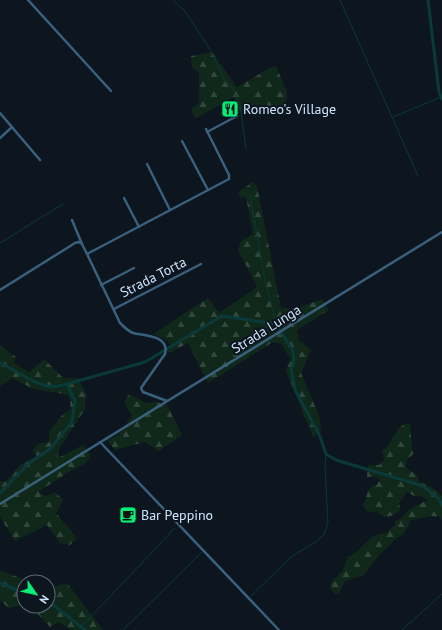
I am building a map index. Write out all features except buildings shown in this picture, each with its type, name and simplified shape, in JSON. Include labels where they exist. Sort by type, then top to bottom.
[{"type":"street","points":[[28,0],[111,91]]},
{"type":"street","points":[[0,113],[40,160]]},
{"type":"street","points":[[207,132],[238,116]]},
{"type":"street","points":[[0,138],[12,127]]},
{"type":"street","points":[[87,254],[228,180],[230,177],[206,129]]},
{"type":"street","points":[[182,141],[208,190]]},
{"type":"street","points":[[146,164],[170,210]]},
{"type":"street","points":[[124,198],[139,226]]},
{"type":"street","name":"Strada Torta","points":[[72,220],[119,322],[127,330],[133,333],[155,337],[166,347],[166,352],[141,388],[143,392],[168,401]]},
{"type":"street","name":"Strada Lunga","points":[[0,504],[442,232]]},
{"type":"street","points":[[0,290],[75,243],[79,242],[82,244]]},
{"type":"street","name":"Strada Torta","points":[[114,309],[201,264]]},
{"type":"street","name":"Strada Torta","points":[[102,284],[134,268]]},
{"type":"street","points":[[100,442],[279,630]]},
{"type":"green space","points":[[212,52],[237,87],[276,66],[287,92],[286,109],[238,113],[234,97],[196,118],[191,109],[200,102],[199,73],[192,67],[191,56]]},
{"type":"green space","points":[[253,182],[257,186],[281,308],[295,309],[322,299],[329,310],[297,330],[298,339],[311,350],[301,373],[320,418],[321,430],[313,437],[286,371],[290,358],[281,344],[273,342],[208,383],[188,343],[172,352],[168,352],[170,346],[168,341],[153,334],[208,298],[219,313],[257,287],[238,250],[241,241],[253,234],[246,197],[241,198],[238,192]]},
{"type":"green space","points":[[0,345],[16,357],[14,363],[29,372],[44,359],[63,378],[78,378],[87,395],[85,409],[59,449],[58,458],[83,445],[91,455],[86,463],[67,473],[38,492],[46,496],[55,492],[63,500],[56,513],[77,538],[70,545],[60,543],[47,525],[15,541],[0,517],[0,481],[5,482],[20,465],[37,456],[32,451],[38,444],[49,442],[49,432],[63,414],[71,409],[69,396],[33,389],[13,378],[0,375]]},
{"type":"green space","points":[[0,375],[13,378],[0,386]]},
{"type":"green space","points":[[129,394],[146,403],[157,402],[167,405],[182,435],[159,451],[145,442],[115,450],[107,441],[119,434],[132,416],[124,402]]},
{"type":"green space","points":[[405,424],[410,424],[414,453],[407,460],[406,466],[418,476],[419,482],[432,487],[442,496],[442,521],[440,517],[432,516],[411,520],[404,534],[397,538],[379,555],[364,575],[345,581],[339,594],[335,594],[330,588],[331,582],[343,570],[348,557],[355,553],[373,536],[386,533],[395,525],[395,521],[402,518],[407,511],[427,500],[407,492],[399,503],[400,510],[394,515],[386,517],[379,514],[378,511],[366,511],[363,505],[371,487],[377,484],[380,480],[377,477],[367,477],[368,465],[379,465],[384,459],[382,451],[388,445],[397,430]]},
{"type":"green space","points":[[0,570],[16,576],[16,606],[9,608],[0,601]]},
{"type":"green space","points":[[67,583],[103,630],[70,630],[59,622],[50,627],[38,614],[56,614],[56,586]]},
{"type":"waterway","points":[[173,0],[185,11],[212,53],[223,77],[233,89],[240,106],[246,149]]},
{"type":"waterway","points":[[340,0],[418,176]]},
{"type":"waterway","points":[[428,0],[439,92],[442,99]]},
{"type":"waterway","points":[[393,117],[441,97]]},
{"type":"waterway","points":[[250,196],[264,275],[276,324]]},
{"type":"waterway","points":[[0,243],[63,204]]},
{"type":"waterway","points":[[67,384],[145,362],[222,316],[276,324],[293,351],[294,361],[291,369],[295,390],[319,434],[326,454],[336,460],[423,486],[439,499],[442,505]]},
{"type":"waterway","points":[[0,363],[30,379],[50,387],[67,384],[75,401],[72,422],[50,449],[29,463],[0,493]]},
{"type":"waterway","points":[[251,596],[291,557],[317,541],[324,534],[328,523],[325,465],[326,454]]},
{"type":"waterway","points":[[81,627],[175,528]]},
{"type":"waterway","points":[[123,630],[202,552]]},
{"type":"waterway","points":[[0,583],[16,590]]},
{"type":"waterway","points":[[402,630],[442,594]]},
{"type":"waterway","points":[[56,607],[85,630]]},
{"type":"place","name":"Romeo's Village","points":[[230,109]]},
{"type":"place","name":"Bar Peppino","points":[[128,515]]}]
